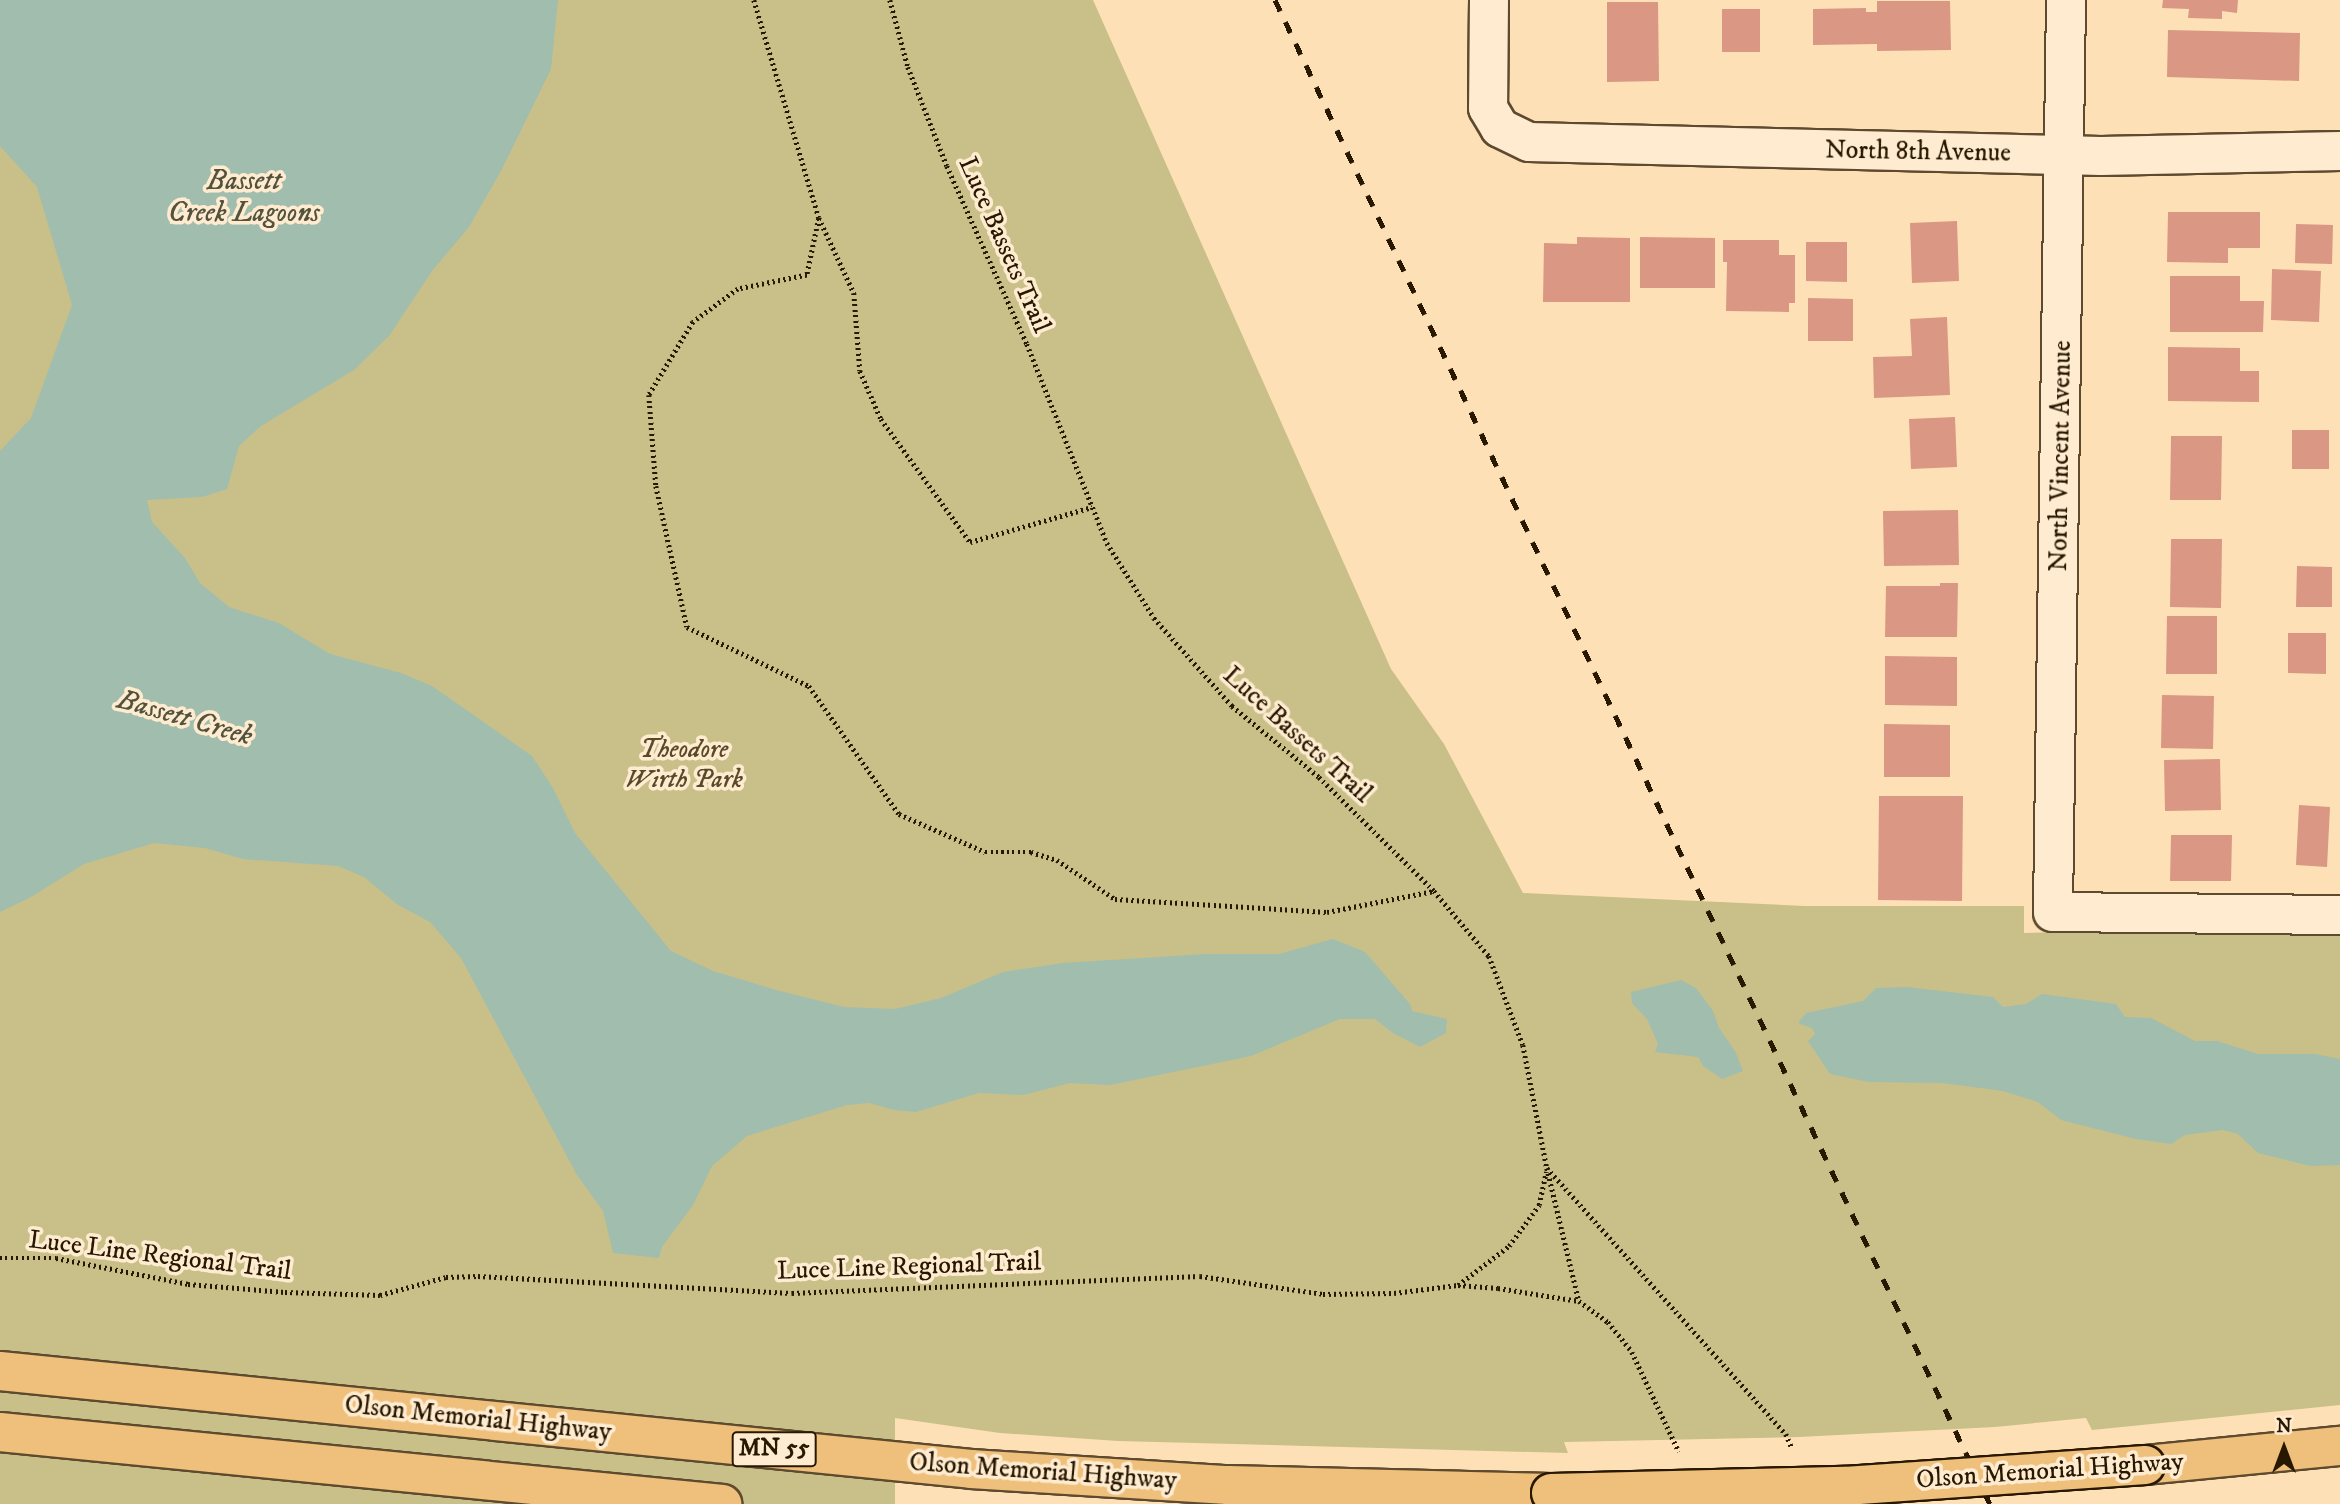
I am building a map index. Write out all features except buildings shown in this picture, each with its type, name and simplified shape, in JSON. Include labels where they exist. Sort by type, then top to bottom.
[{"type":"main road","name":"Olson Memorial Highway","points":[[0,1371],[971,1469],[1228,1485],[1551,1493],[1845,1486],[2145,1465],[2340,1446]]},
{"type":"main road","name":"MN 55","points":[[0,1432],[722,1504]]},
{"type":"street","name":"North 8th Avenue","points":[[1489,0],[1488,108],[1500,128],[1529,142],[2066,155],[2340,151]]},
{"type":"street","name":"North Vincent Avenue","points":[[2066,0],[2066,155],[2053,912],[2340,915]]},
{"type":"path","points":[[754,0],[819,218],[854,293],[860,371],[881,419],[970,542],[1092,506]]},
{"type":"path","name":"Luce Bassets Trail","points":[[890,0],[908,67],[947,166],[1027,344],[1107,543],[1154,618],[1232,706],[1319,777],[1434,891],[1489,956],[1523,1045],[1547,1168],[1579,1301]]},
{"type":"path","points":[[819,218],[807,275],[738,289],[693,322],[649,396],[656,486],[687,627],[808,686],[899,814],[985,852],[1031,852],[1057,860],[1115,899],[1326,912],[1434,891]]},
{"type":"path","points":[[1458,1285],[1509,1246],[1539,1205],[1547,1168]]},
{"type":"path","points":[[1547,1168],[1786,1434],[1797,1457]]},
{"type":"path","name":"Luce Line Regional Trail","points":[[0,1258],[56,1258],[188,1284],[285,1292],[380,1295],[446,1278],[478,1276],[792,1293],[1200,1276],[1323,1294],[1394,1293],[1458,1285],[1498,1287],[1579,1301],[1608,1322],[1632,1352],[1681,1457]]},
{"type":"green space","name":"Theodore Wirth Park","points":[[0,0],[1093,0],[1391,669],[1444,744],[1523,893],[1805,906],[2024,906],[2024,933],[2340,925],[2340,1405],[2092,1430],[2086,1418],[1995,1427],[1799,1437],[1564,1442],[1568,1453],[1118,1441],[1000,1433],[895,1418],[895,1504],[0,1504]]},
{"type":"water","name":"Bassett Creek Lagoons","points":[[0,0],[558,0],[551,69],[501,171],[469,227],[432,271],[389,336],[354,370],[261,426],[239,446],[227,489],[202,497],[147,500],[152,522],[185,558],[200,583],[229,607],[279,623],[330,654],[401,673],[432,686],[532,756],[553,788],[575,833],[671,951],[713,971],[780,991],[844,1007],[895,1009],[941,998],[1003,972],[1063,963],[1207,954],[1279,954],[1333,939],[1365,952],[1410,1004],[1412,1011],[1447,1019],[1446,1033],[1420,1047],[1393,1033],[1375,1019],[1340,1019],[1251,1056],[1110,1085],[1070,1083],[1023,1095],[979,1093],[916,1112],[894,1110],[869,1103],[847,1105],[747,1136],[712,1166],[693,1205],[662,1247],[659,1258],[613,1253],[603,1211],[577,1175],[461,958],[430,922],[398,905],[364,877],[338,866],[243,859],[205,848],[154,843],[84,864],[31,897],[0,912],[0,451],[31,418],[72,305],[37,187],[0,146]]},
{"type":"water","points":[[1681,980],[1696,988],[1713,1011],[1719,1028],[1735,1051],[1743,1071],[1722,1079],[1703,1066],[1698,1057],[1655,1052],[1658,1044],[1647,1019],[1632,1003],[1631,992]]},
{"type":"water","points":[[1907,987],[1993,997],[2003,1007],[2026,1004],[2042,994],[2116,1004],[2125,1017],[2151,1018],[2195,1041],[2217,1041],[2258,1054],[2315,1054],[2340,1059],[2340,1165],[2310,1166],[2258,1153],[2238,1134],[2223,1130],[2185,1135],[2171,1144],[2136,1139],[2061,1120],[2038,1102],[2003,1091],[1943,1083],[1869,1082],[1830,1074],[1808,1041],[1815,1034],[1812,1028],[1798,1023],[1806,1013],[1863,1001],[1876,988]]},
{"type":"railway","points":[[1275,0],[1990,1504]]},
{"type":"water label","name":"Bassett Creek","points":[[185,718]]}]
